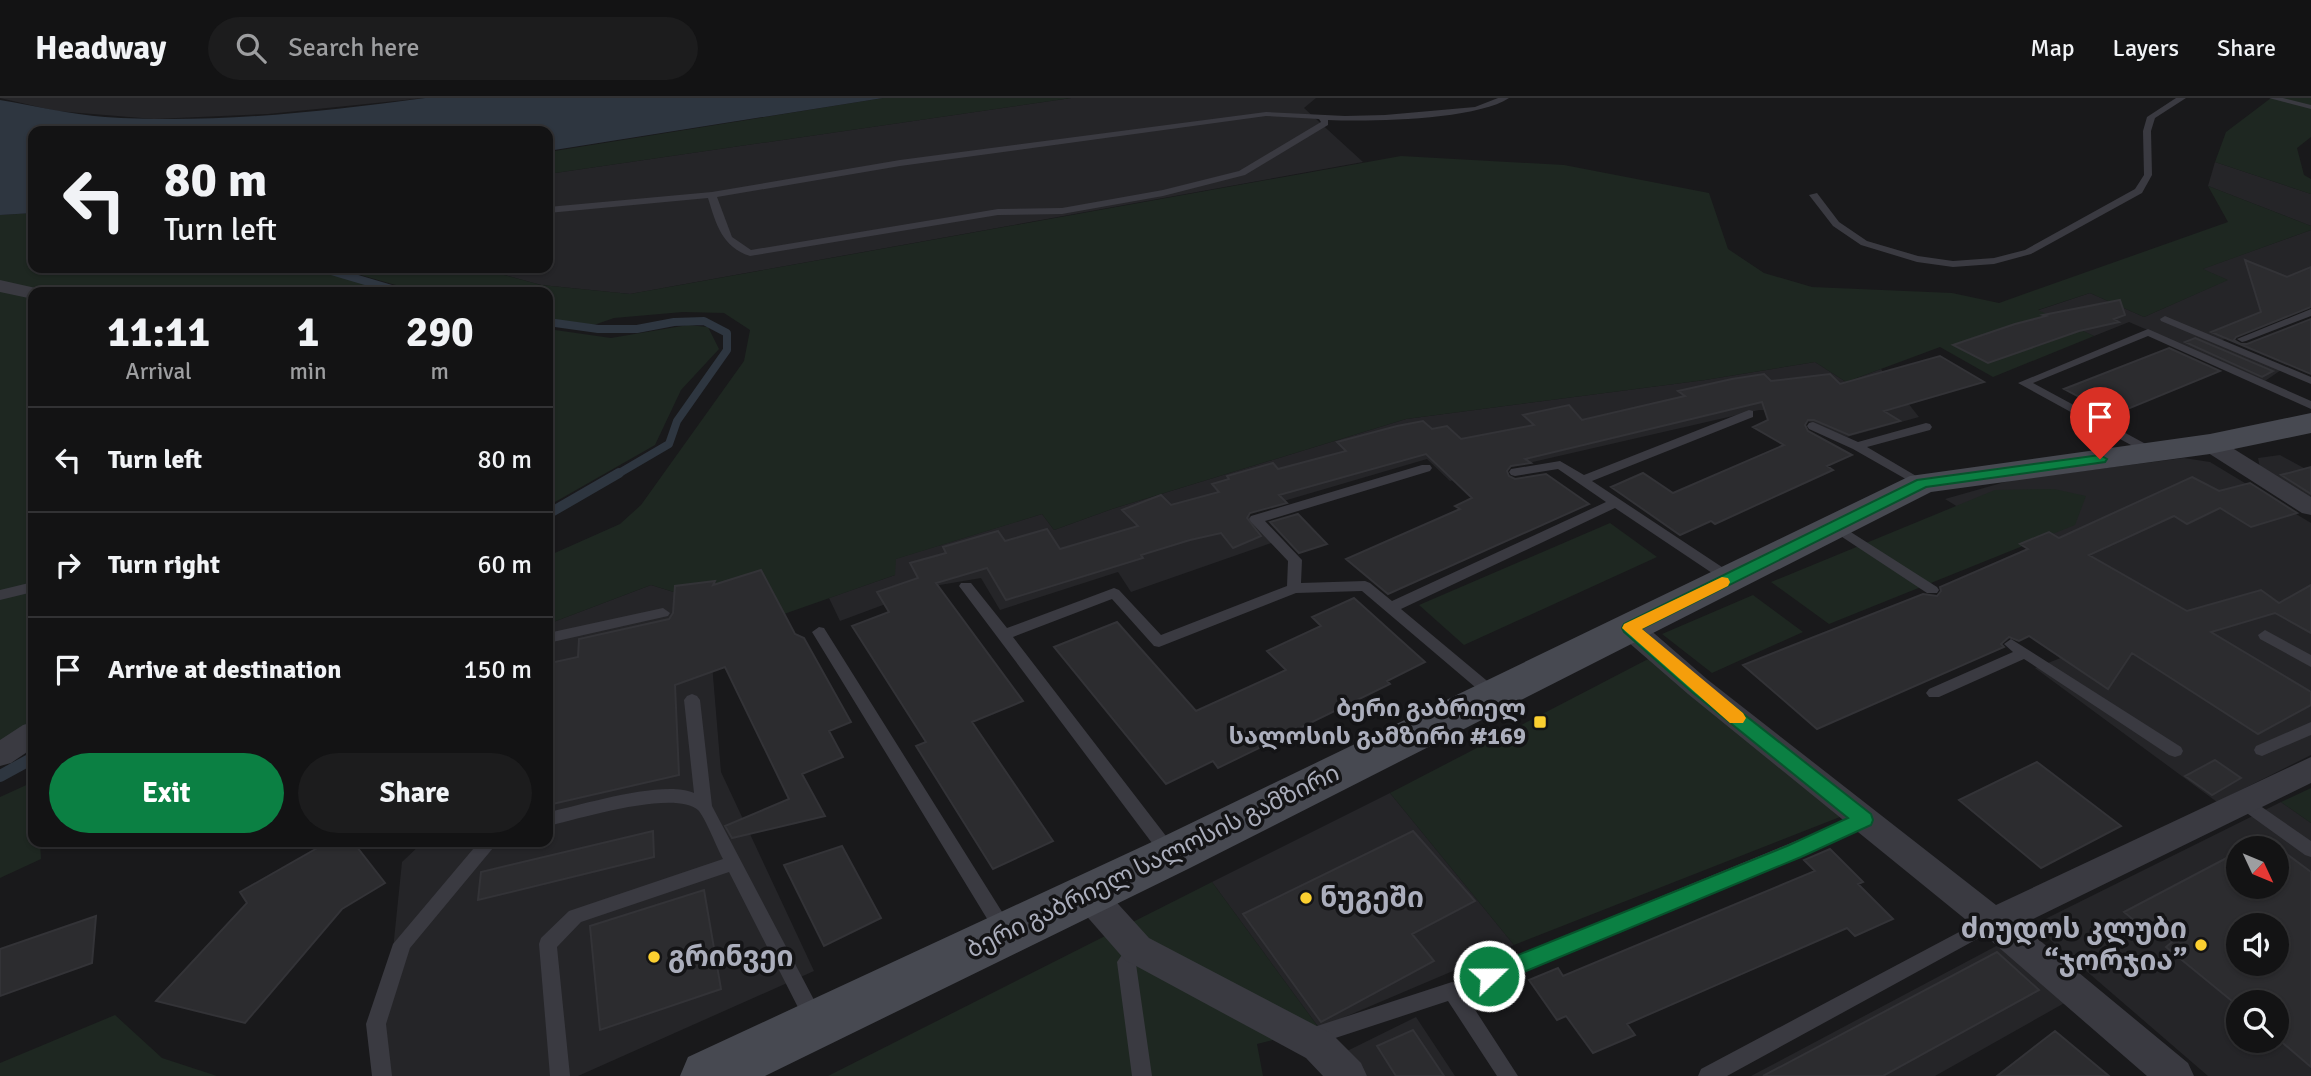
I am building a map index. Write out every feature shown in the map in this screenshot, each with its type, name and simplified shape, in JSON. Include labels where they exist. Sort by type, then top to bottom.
[{"type":"main road","name":"ბერი გაბრიელ სალოსის გამზირი","points":[[708,1076],[1171,855],[1922,483],[2210,444],[2311,423]]},
{"type":"street","points":[[0,286],[28,292]]},
{"type":"street","points":[[2210,444],[2311,508]]},
{"type":"street","points":[[1630,628],[1698,687],[1993,922],[2175,1076]]},
{"type":"street","points":[[0,755],[28,736]]},
{"type":"street","points":[[1993,922],[2311,769]]},
{"type":"street","points":[[1088,894],[1137,949],[1306,1038],[1319,1046],[1348,1076]]},
{"type":"lane","points":[[553,210],[712,195],[900,163],[1266,114],[1385,117],[1476,109],[1506,98]]},
{"type":"lane","points":[[1814,195],[1836,224],[1864,243],[1917,259],[1941,262],[1994,261],[2028,252],[2139,191],[2148,175],[2147,131],[2151,117],[2182,98]]},
{"type":"lane","points":[[2273,98],[2311,107]]},
{"type":"lane","points":[[712,195],[728,241],[736,250],[750,253],[998,212],[1062,212],[1163,193],[1242,173],[1325,123],[1322,116]]},
{"type":"lane","points":[[2242,339],[2311,312]]},
{"type":"lane","points":[[2165,319],[2311,381]]},
{"type":"lane","points":[[2151,452],[2024,383],[2148,332],[2311,405]]},
{"type":"lane","points":[[1583,480],[1749,414]]},
{"type":"lane","points":[[1813,426],[1857,446],[1922,483]]},
{"type":"lane","points":[[1857,446],[1926,427]]},
{"type":"lane","points":[[1516,472],[1560,465],[1729,578]]},
{"type":"lane","points":[[1294,588],[1294,559],[1256,519],[1426,468]]},
{"type":"lane","points":[[1392,607],[1616,502]]},
{"type":"lane","points":[[1835,526],[1932,590]]},
{"type":"lane","points":[[966,586],[1171,855]]},
{"type":"lane","points":[[1004,635],[1114,593],[1159,642],[1294,588],[1365,586],[1494,695]]},
{"type":"lane","points":[[0,595],[28,588]]},
{"type":"lane","points":[[553,637],[663,613]]},
{"type":"lane","points":[[819,632],[1005,933]]},
{"type":"lane","points":[[2265,635],[2311,662]]},
{"type":"lane","points":[[2011,644],[2175,751]]},
{"type":"lane","points":[[1934,693],[2025,653]]},
{"type":"lane","points":[[692,700],[704,806],[817,1024]]},
{"type":"lane","points":[[2262,750],[2311,727]]},
{"type":"lane","points":[[553,818],[659,795],[685,796],[704,806]]},
{"type":"lane","points":[[2243,801],[2311,850]]},
{"type":"lane","points":[[1489,976],[1864,820]]},
{"type":"lane","points":[[382,1076],[376,1024],[402,944],[485,847]]},
{"type":"lane","points":[[561,1076],[548,944],[575,916],[733,863]]},
{"type":"lane","points":[[1708,1076],[1993,922]]},
{"type":"lane","points":[[1137,949],[1126,961],[1142,1076]]},
{"type":"lane","points":[[1306,1038],[1452,991],[1508,1076]]},
{"type":"shaded area","points":[[0,98],[425,98],[268,114],[154,119],[56,111]]},
{"type":"shaded area","points":[[425,98],[883,98],[553,150],[553,126],[28,126],[28,213],[0,215],[0,100],[66,112],[145,119],[225,118]]},
{"type":"shaded area","points":[[883,98],[1071,98],[553,173],[553,151]]},
{"type":"shaded area","points":[[1071,98],[1316,98],[1304,108],[1363,162],[630,294],[541,285],[497,273],[553,273],[553,173]]},
{"type":"shaded area","points":[[2271,98],[2311,98],[2311,137],[2297,148],[2304,175],[2311,179],[2311,194],[2215,162],[2226,132]]},
{"type":"shaded area","points":[[1401,156],[1564,165],[1709,193],[1728,249],[1764,273],[1812,287],[1952,293],[1999,303],[2228,222],[2208,186],[2311,226],[2311,230],[2203,269],[2228,280],[2144,317],[2090,293],[2038,310],[2094,336],[1993,377],[1940,347],[1846,382],[1815,362],[1705,380],[1406,419],[1112,509],[1054,530],[1042,514],[896,559],[895,575],[710,640],[687,596],[651,585],[553,622],[553,554],[620,524],[641,505],[744,361],[750,330],[724,313],[683,312],[614,318],[594,325],[553,320],[553,287],[402,287],[354,273],[497,273],[541,285],[630,294]]},
{"type":"shaded area","points":[[2215,162],[2311,194],[2311,226],[2208,186]]},
{"type":"shaded area","points":[[28,213],[28,273],[328,273],[375,287],[28,287],[28,747],[0,763],[0,215]]},
{"type":"shaded area","points":[[2311,230],[2311,303],[2220,341],[2284,368],[2265,381],[2129,322],[2094,336],[2036,311],[2090,293],[2144,317],[2227,280],[2202,269]]},
{"type":"shaded area","points":[[688,325],[708,327],[719,349],[681,390],[655,445],[553,503],[553,330],[611,338]]},
{"type":"shaded area","points":[[1815,362],[1846,382],[1881,369],[1919,417],[1847,437],[1779,410],[1759,410],[1450,481],[1427,459],[1246,512],[1274,542],[1131,592],[1118,572],[1000,610],[981,578],[934,586],[840,621],[829,598],[895,575],[895,559],[1042,514],[1054,530],[1112,509],[1406,419],[1705,380]]},
{"type":"shaded area","points":[[2280,455],[2311,472],[2311,499],[2260,468],[2258,458]]},
{"type":"shaded area","points":[[2184,458],[2210,462],[2311,523],[2311,755],[2217,802],[2035,668],[2148,624],[1945,499],[2012,480]]},
{"type":"shaded area","points":[[2054,489],[2086,496],[2075,525],[1829,624],[1771,582],[1995,490]]},
{"type":"shaded area","points":[[1610,523],[1657,557],[1464,645],[1419,605]]},
{"type":"shaded area","points":[[651,585],[687,596],[710,640],[721,772],[814,971],[578,1076],[380,1076],[402,862],[418,847],[553,847],[553,622]]},
{"type":"shaded area","points":[[1753,595],[1803,632],[1712,673],[1662,634]]},
{"type":"shaded area","points":[[1652,657],[1845,815],[1514,945],[1390,793]]},
{"type":"shaded area","points":[[28,784],[28,847],[40,847],[41,859],[0,878],[0,797]]},
{"type":"shaded area","points":[[2311,788],[2311,823],[2281,802]]},
{"type":"shaded area","points":[[1390,793],[1514,945],[1319,1028],[1212,882]]},
{"type":"shaded area","points":[[2281,802],[2311,823],[2311,1076],[2208,1076],[2033,925]]},
{"type":"shaded area","points":[[1212,882],[1319,1028],[1257,1044],[1263,1076],[828,1076]]},
{"type":"shaded area","points":[[2000,944],[2068,1001],[1935,1076],[1751,1076]]},
{"type":"shaded area","points":[[115,1015],[162,1058],[217,1076],[0,1076],[0,1063]]},
{"type":"shaded area","points":[[1416,1017],[1455,1076],[1367,1076],[1345,1052]]},
{"type":"building","points":[[2245,260],[2287,277],[2311,267],[2311,307],[2234,340],[2247,344],[2311,319],[2311,374],[2211,332],[2261,312]]},
{"type":"building","points":[[2120,300],[2125,315],[2114,319],[2119,322],[2079,331],[1988,363],[1953,345],[2046,316],[2043,315]]},
{"type":"building","points":[[2195,338],[2273,371],[2262,377],[2185,342]]},
{"type":"building","points":[[2169,348],[2220,371],[2113,415],[2064,389]]},
{"type":"building","points":[[1940,356],[1984,382],[1884,411],[1900,421],[1849,435],[1808,420],[1805,425],[1808,431],[1852,455],[1827,466],[1833,470],[1715,524],[1711,521],[1680,535],[1611,487],[1643,473],[1673,493],[1784,445],[1753,427],[1768,420],[1762,402],[1525,459],[1531,463],[1511,466],[1507,471],[1509,476],[1515,479],[1546,474],[1589,504],[1388,594],[1346,559],[1460,509],[1455,506],[1472,498],[1426,454],[1279,495],[1287,503],[1250,513],[1247,518],[1261,536],[1233,548],[1221,533],[1190,540],[1141,555],[1143,558],[1006,600],[987,568],[936,583],[1023,701],[972,722],[1053,841],[993,869],[916,746],[926,742],[852,626],[889,612],[877,592],[918,578],[910,563],[946,553],[943,547],[998,531],[1005,541],[1047,529],[1060,549],[1138,526],[1122,510],[1161,495],[1171,505],[1219,492],[1212,484],[1229,479],[1227,476],[1273,463],[1278,469],[1346,451],[1337,442],[1397,426],[1423,421],[1432,429],[1447,426],[1461,439],[1534,425],[1523,415],[1569,405],[1582,420],[1685,396],[1678,391],[1732,379],[1764,374],[1771,381],[1830,374],[1840,384]]},
{"type":"building","points":[[2311,467],[2311,494],[2281,475]]},
{"type":"building","points":[[2192,477],[2219,491],[2250,483],[2297,513],[2251,527],[2220,508],[2187,524],[2174,516],[2089,555],[2187,611],[2261,590],[2279,603],[2311,585],[2311,633],[2275,613],[2211,632],[2311,692],[2311,705],[2258,734],[2132,653],[2108,689],[2029,636],[2019,641],[2009,637],[2001,644],[2004,647],[1817,729],[1743,665],[1923,594],[1937,596],[1941,591],[1940,587],[2028,549],[2020,544],[2049,532],[2059,538]]},
{"type":"building","points":[[1298,514],[1327,544],[1299,553],[1270,522]]},
{"type":"building","points":[[761,570],[795,634],[804,638],[851,722],[829,731],[843,757],[802,774],[825,816],[732,838],[725,826],[789,799],[725,667],[675,685],[679,775],[553,804],[553,662],[578,657],[579,639],[669,619],[673,613],[675,586],[715,581],[713,585]]},
{"type":"building","points":[[1354,598],[1425,662],[1387,681],[1390,684],[1218,768],[1213,761],[1166,784],[1054,647],[1117,622],[1196,711],[1286,670],[1267,651],[1321,626],[1312,617]]},
{"type":"building","points":[[2215,760],[2241,778],[2212,795],[2185,776]]},
{"type":"building","points":[[2037,762],[2121,826],[2041,868],[1959,800]]},
{"type":"building","points":[[653,831],[654,857],[478,900],[481,872]]},
{"type":"building","points":[[1413,831],[1475,901],[1412,934],[1434,961],[1321,1022],[1243,914]]},
{"type":"building","points":[[842,846],[881,918],[824,946],[784,865]]},
{"type":"building","points":[[319,847],[357,847],[385,883],[342,909],[245,1023],[156,1001],[247,903],[240,892]]},
{"type":"building","points":[[1830,849],[1863,882],[1858,884],[1893,919],[1855,936],[1847,928],[1627,1024],[1635,1035],[1593,1053],[1566,1016],[1557,1020],[1529,980],[1558,968],[1563,976],[1815,871],[1804,860]]},
{"type":"building","name":"ძიუდოს კლუბი “ჯორჯია”","points":[[2289,856],[2311,872],[2311,1067],[2289,1048],[2289,990],[2226,990],[2226,996],[2166,947],[2172,942],[2160,924],[2147,931],[2124,912],[2226,858],[2226,900],[2289,900]]},
{"type":"building","name":"გრინვეი","points":[[704,890],[721,989],[600,1030],[590,926]]},
{"type":"building","points":[[96,916],[92,963],[0,996],[0,949]]},
{"type":"building","points":[[1997,952],[2039,990],[1883,1076],[1763,1076]]},
{"type":"building","points":[[1413,1030],[1444,1076],[1396,1076],[1377,1046]]},
{"type":"building","points":[[2055,1031],[2109,1076],[1997,1076]]},
{"type":"waterway","points":[[338,273],[385,287]]},
{"type":"waterway","points":[[553,323],[598,329],[637,329],[674,322],[704,321],[727,333],[727,350],[677,421],[669,444],[616,475]]},
{"type":"waterway","points":[[553,511],[619,473]]},
{"type":"waterway","points":[[0,776],[28,761]]},
{"type":"slow traffic","points":[[1722,582],[1630,628],[1737,718]]},
{"type":"place","name":"ბერი გაბრიელ სალოსის გამზირი #169","points":[[1540,722]]},
{"type":"place","name":"ნუგეში","points":[[1306,898]]},
{"type":"place","name":"ძიუდოს კლუბი “ჯორჯია”","points":[[2201,945]]},
{"type":"place","name":"გრინვეი","points":[[654,957]]},
{"type":"route","points":[[1489,976],[1864,820],[1698,687],[1630,628],[1922,483],[2100,459]]}]
